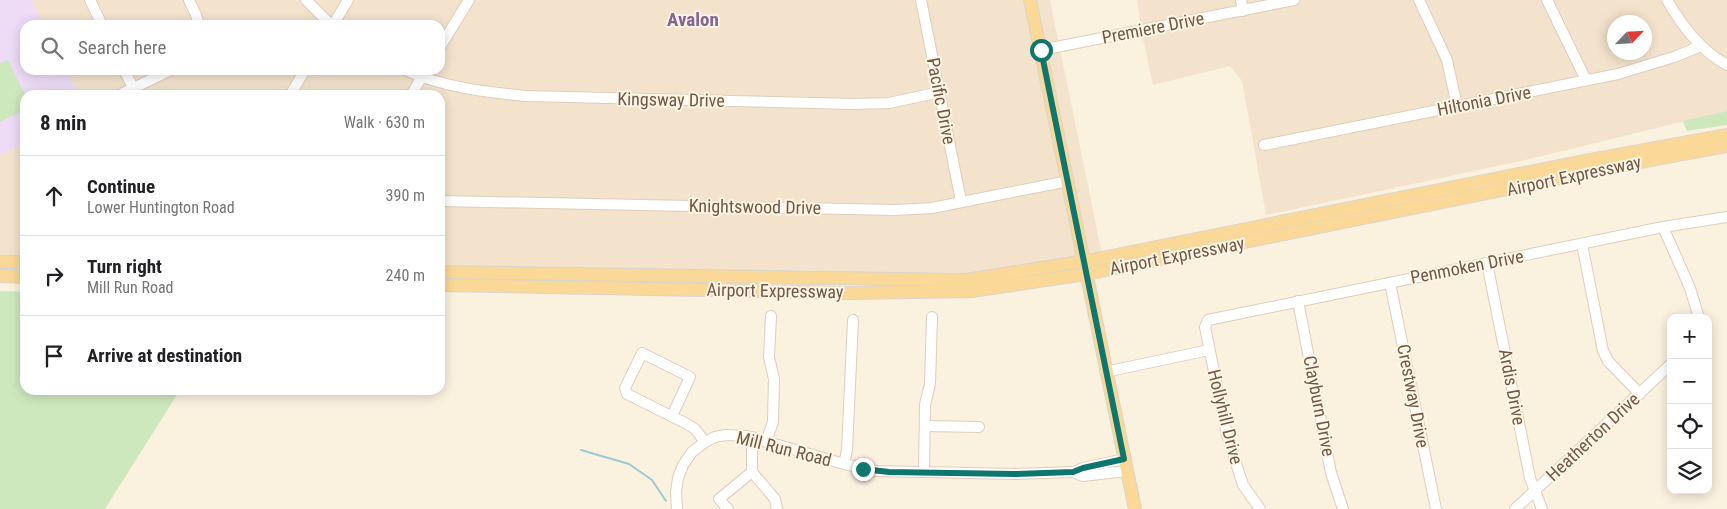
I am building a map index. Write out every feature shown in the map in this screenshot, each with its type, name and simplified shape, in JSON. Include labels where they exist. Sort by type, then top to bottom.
[{"type":"main road","points":[[1030,0],[1105,372],[1135,509]]},
{"type":"main road","name":"Airport Expressway","points":[[445,272],[966,280],[1084,261],[1584,161],[1727,135]]},
{"type":"main road","name":"Airport Expressway","points":[[445,285],[870,293],[972,291],[1086,274],[1727,146]]},
{"type":"main road","points":[[0,262],[20,262]]},
{"type":"main road","points":[[0,276],[20,277]]},
{"type":"street","points":[[90,0],[100,20]]},
{"type":"street","points":[[189,0],[198,20]]},
{"type":"street","points":[[306,0],[327,20]]},
{"type":"street","points":[[335,20],[348,0]]},
{"type":"street","points":[[445,39],[468,0]]},
{"type":"street","name":"Pacific Drive","points":[[921,0],[961,201]]},
{"type":"street","points":[[1241,0],[1243,11]]},
{"type":"street","name":"Premiere Drive","points":[[1041,50],[1294,0]]},
{"type":"street","points":[[1419,0],[1448,60],[1458,106]]},
{"type":"street","points":[[1547,0],[1586,80]]},
{"type":"street","points":[[1666,0],[1681,23],[1701,46],[1727,65]]},
{"type":"street","name":"Hiltonia Drive","points":[[1264,145],[1586,80],[1646,66],[1701,46]]},
{"type":"street","points":[[126,75],[134,90]]},
{"type":"street","points":[[138,90],[163,75]]},
{"type":"street","points":[[293,90],[303,75]]},
{"type":"street","points":[[414,90],[423,75]]},
{"type":"street","name":"Kingsway Drive","points":[[427,75],[480,92],[556,97],[854,104],[889,103],[940,92]]},
{"type":"street","name":"Knightswood Drive","points":[[445,201],[895,210],[932,208],[1068,181]]},
{"type":"street","name":"Penmoken Drive","points":[[1208,320],[1727,216]]},
{"type":"street","points":[[1663,228],[1690,288],[1698,314]]},
{"type":"street","points":[[1582,244],[1603,351],[1608,361],[1640,394]]},
{"type":"street","name":"Ardis Drive","points":[[1487,263],[1530,478],[1542,509]]},
{"type":"street","name":"Crestway Drive","points":[[1390,283],[1436,509]]},
{"type":"street","name":"Clayburn Drive","points":[[1298,301],[1332,473],[1343,509]]},
{"type":"street","points":[[766,442],[772,422],[774,380],[769,357],[771,316]]},
{"type":"street","points":[[924,472],[925,405],[930,384],[932,317]]},
{"type":"street","points":[[844,464],[848,450],[853,320]]},
{"type":"street","name":"Hollyhill Drive","points":[[1208,320],[1205,327],[1227,436],[1243,484],[1260,509]]},
{"type":"street","points":[[1105,372],[1209,350]]},
{"type":"street","points":[[672,416],[690,377],[642,353],[625,388],[627,394],[695,429],[705,442],[692,452],[683,465],[678,478],[676,492],[677,509]]},
{"type":"street","name":"Heatherton Drive","points":[[1515,509],[1667,368]]},
{"type":"street","points":[[925,426],[978,427]]},
{"type":"street","name":"Mill Run Road","points":[[705,442],[715,437],[736,434],[876,471],[1015,474],[1073,472],[1083,476],[1125,465]]},
{"type":"street","points":[[752,437],[752,472],[775,500],[777,509]]},
{"type":"street","points":[[728,509],[719,499],[752,472]]},
{"type":"shaded area","points":[[0,0],[1050,0],[1104,264],[912,285],[810,285],[445,278],[445,90],[20,90],[20,271],[0,270]]},
{"type":"shaded area","points":[[0,0],[32,0],[42,20],[20,20],[20,75],[69,75],[76,90],[20,90],[20,145],[0,155]]},
{"type":"shaded area","points":[[1137,0],[1727,0],[1727,111],[1521,161],[1266,215],[1242,81],[1230,66],[1153,85]]},
{"type":"green space","points":[[8,60],[23,90],[20,90],[20,112],[0,122],[0,63]]},
{"type":"green space","points":[[1727,111],[1727,125],[1687,131],[1683,121]]},
{"type":"green space","points":[[0,291],[20,292],[20,395],[177,395],[105,509],[0,509]]},
{"type":"waterway","points":[[581,450],[629,464],[652,480],[666,501]]},
{"type":"district","name":"Avalon","points":[[693,19]]},
{"type":"route","points":[[863,469],[889,472],[1015,474],[1073,472],[1124,459],[1041,50]]}]
